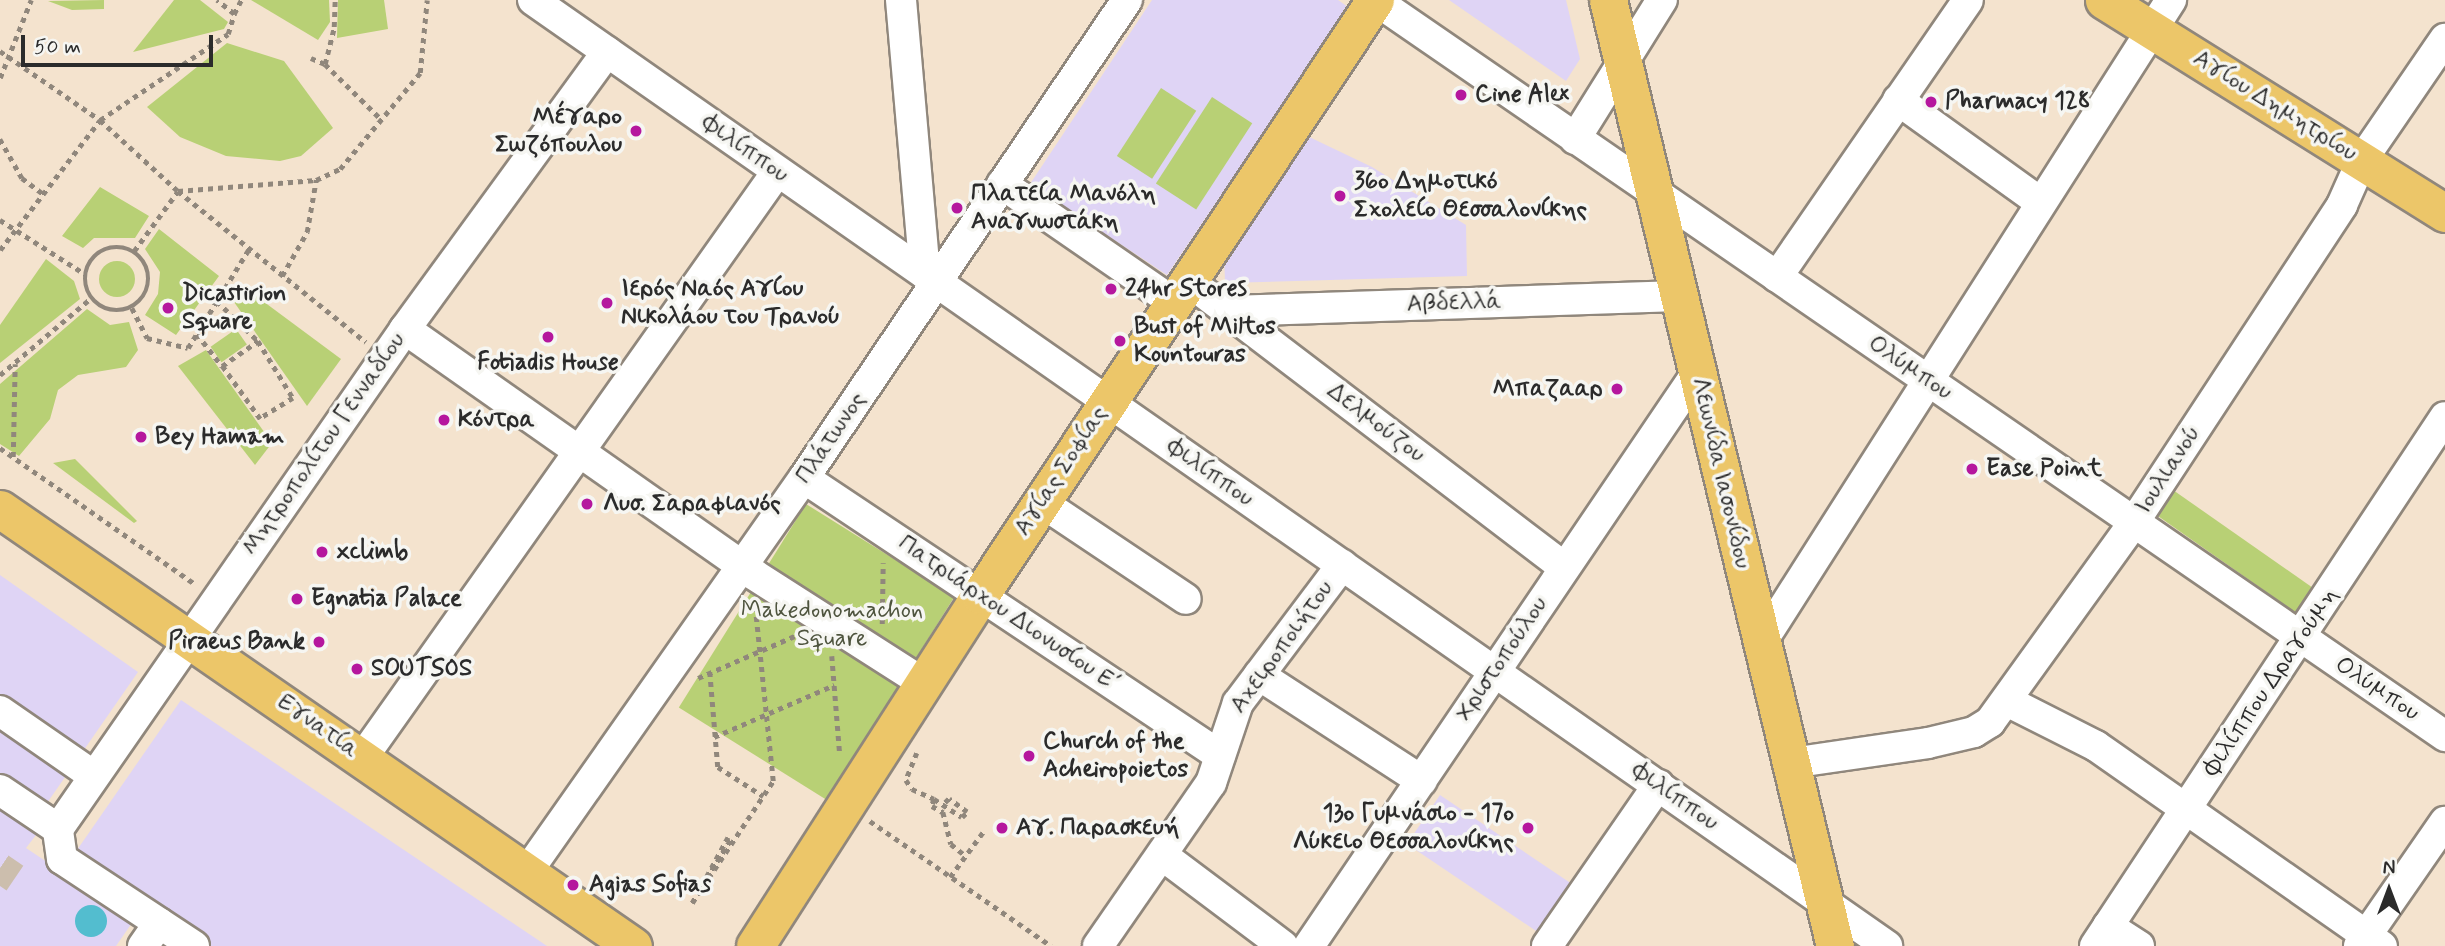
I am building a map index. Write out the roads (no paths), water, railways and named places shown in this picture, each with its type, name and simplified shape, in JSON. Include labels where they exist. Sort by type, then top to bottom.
[{"type":"main road","name":"Αγίας Σοφίας","points":[[755,946],[1107,401],[1375,0]]},
{"type":"main road","name":"Λεωνίδα Ιασονίδου","points":[[1608,0],[1835,946]]},
{"type":"main road","name":"Αγίου Δημητρίου","points":[[2104,0],[2161,15],[2362,160],[2445,213]]},
{"type":"main road","name":"Εγνατία","points":[[3,519],[191,637],[633,946]]},
{"type":"street","name":"Φιλίππου","points":[[533,0],[1887,946]]},
{"type":"street","name":"Πλάτωνος","points":[[527,872],[654,694],[748,571],[930,278],[1002,184],[1127,0]]},
{"type":"street","name":"Ολύμπου","points":[[1375,0],[2445,736]]},
{"type":"street","points":[[1575,139],[1662,0]]},
{"type":"street","points":[[1777,277],[1968,0]]},
{"type":"street","points":[[899,2],[930,278]]},
{"type":"street","points":[[1761,643],[2161,15]]},
{"type":"street","name":"Ιουλιανού","points":[[1791,763],[1974,732],[1990,723],[2134,522],[2342,205],[2362,160],[2445,39]]},
{"type":"street","name":"Μητροπολίτου Γενναδίου","points":[[57,836],[94,776],[386,356],[607,52]]},
{"type":"street","points":[[1898,100],[2040,202]]},
{"type":"street","points":[[363,757],[778,172]]},
{"type":"street","name":"Δελμούζου","points":[[1002,184],[1180,291],[1230,311],[1564,567]]},
{"type":"street","name":"Αβδελλά","points":[[1230,311],[1520,309],[1679,296]]},
{"type":"street","points":[[405,329],[748,571],[925,684]]},
{"type":"street","name":"Χριστοπούλου","points":[[1309,946],[1697,373]]},
{"type":"street","name":"Φιλίππου Δραγούμη","points":[[2102,936],[2445,417]]},
{"type":"street","name":"Πατριάρχου Διονυσίου Ε΄","points":[[804,478],[1220,755]]},
{"type":"street","points":[[1041,502],[1186,599]]},
{"type":"street","name":"Αχειροποιήτου","points":[[1098,946],[1211,783],[1230,718],[1342,565]]},
{"type":"street","points":[[1259,675],[1422,781]]},
{"type":"street","points":[[2007,701],[2096,746],[2369,942],[2445,822]]},
{"type":"street","points":[[0,711],[94,776]]},
{"type":"street","points":[[1547,946],[1658,785]]},
{"type":"street","points":[[0,790],[57,836],[62,859],[151,935],[194,946]]},
{"type":"street","points":[[1161,855],[1283,946]]},
{"type":"street","points":[[2102,936],[2139,946]]},
{"type":"water","points":[[91,905],[102,910],[107,921],[102,932],[91,937],[80,932],[75,921],[80,910]]},
{"type":"tunnel","points":[[0,868],[15,878]]},
{"type":"place","name":"Cine Alex","points":[[1461,95]]},
{"type":"place","name":"Pharmacy 128","points":[[1931,102]]},
{"type":"place","name":"Μέγαρο Σωζόπουλου","points":[[636,131]]},
{"type":"place","name":"36ο Δημοτικό Σχολείο Θεσσαλονίκης","points":[[1340,196]]},
{"type":"place","name":"Πλατεία Μανόλη Αναγνωστάκη","points":[[957,208]]},
{"type":"place","name":"24hr Stores","points":[[1111,289]]},
{"type":"place","name":"Ιερός Ναός Αγίου Νικολάου του Τρανού","points":[[607,303]]},
{"type":"place","name":"Dicastirion Square","points":[[168,308]]},
{"type":"place","name":"Fotiadis House","points":[[548,337]]},
{"type":"place","name":"Bust of Miltos Kountouras","points":[[1120,341]]},
{"type":"place","name":"Μπαζααρ","points":[[1617,389]]},
{"type":"place","name":"Κόντρα","points":[[444,420]]},
{"type":"place","name":"Bey Hamam","points":[[141,437]]},
{"type":"place","name":"Ease Point","points":[[1972,469]]},
{"type":"place","name":"Λυσ. Σαραφιανός","points":[[587,504]]},
{"type":"place","name":"xclimb","points":[[322,552]]},
{"type":"place","name":"Egnatia Palace","points":[[297,599]]},
{"type":"place","name":"Piraeus Bank","points":[[319,642]]},
{"type":"place","name":"SOUTSOS","points":[[357,669]]},
{"type":"place","name":"Church of the Acheiropoietos","points":[[1029,756]]},
{"type":"place","name":"Αγ. Παρασκευή","points":[[1002,828]]},
{"type":"place","name":"13ο Γυμνάσιο - 17ο Λύκειο Θεσσαλονίκης","points":[[1528,828]]},
{"type":"place","name":"Agias Sofias","points":[[573,885]]},
{"type":"park label","name":"Makedonomachon Square","points":[[832,625]]}]
